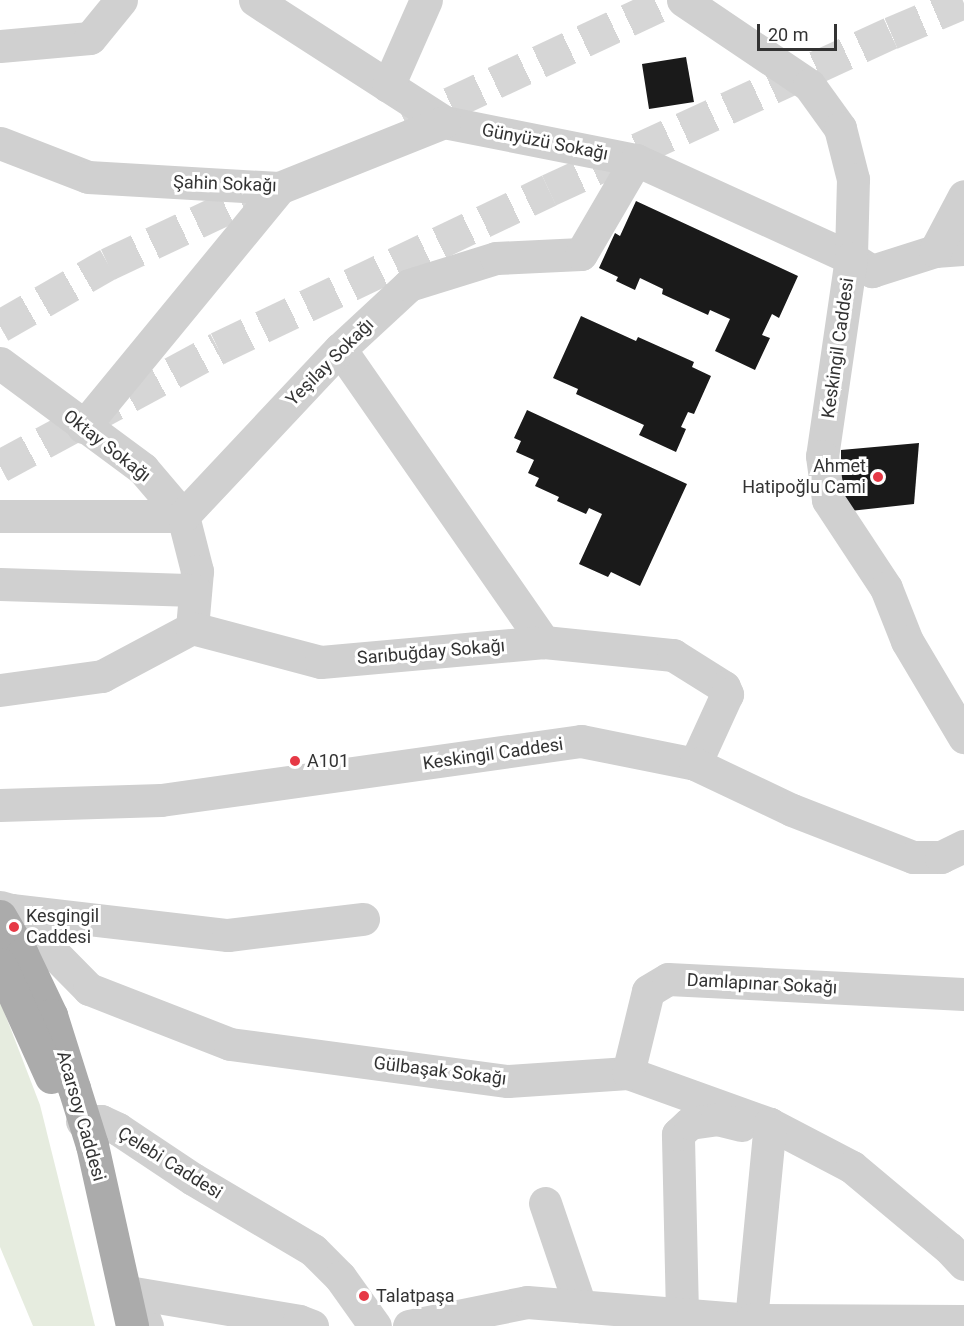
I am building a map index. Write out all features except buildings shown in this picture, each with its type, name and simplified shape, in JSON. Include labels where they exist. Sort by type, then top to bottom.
[{"type":"main road","name":"Acarsoy Caddesi","points":[[4,911],[51,1015],[74,1121],[75,1150],[114,1326]]},
{"type":"main road","name":"Acarsoy Caddesi","points":[[0,964],[52,1080],[74,1121],[92,1145],[132,1326]]},
{"type":"street","points":[[0,46],[90,38],[121,0]]},
{"type":"street","name":"Günyüzü Sokağı","points":[[255,0],[444,122],[636,160],[851,258],[872,271],[949,250]]},
{"type":"street","points":[[388,86],[426,0]]},
{"type":"street","name":"Keskingil Caddesi","points":[[683,0],[809,85],[840,128],[853,179],[851,258],[822,456],[828,500],[886,588],[907,641],[964,736]]},
{"type":"street","name":"Şahin Sokağı","points":[[0,143],[88,177],[279,188],[444,122]]},
{"type":"street","name":"Yeşilay Sokağı","points":[[183,516],[340,349],[409,285],[496,258],[581,254],[636,160]]},
{"type":"street","points":[[83,427],[279,188]]},
{"type":"street","points":[[949,250],[964,196]]},
{"type":"street","points":[[340,349],[544,642]]},
{"type":"street","name":"Oktay Sokağı","points":[[0,363],[83,427],[143,469],[183,516],[197,571],[192,628]]},
{"type":"street","points":[[0,516],[183,516]]},
{"type":"street","points":[[0,584],[195,590]]},
{"type":"street","points":[[886,588],[964,701]]},
{"type":"street","points":[[0,690],[102,676],[192,628]]},
{"type":"street","name":"Sarıbuğday Sokağı","points":[[192,628],[321,662],[544,642],[673,655],[724,687],[727,694],[695,764]]},
{"type":"street","name":"Keskingil Caddesi","points":[[0,806],[161,800],[581,741],[695,764],[792,810],[904,854],[941,857],[964,846]]},
{"type":"street","points":[[4,911],[228,935],[363,919]]},
{"type":"street","name":"Gülbaşak Sokağı","points":[[4,911],[89,989],[230,1044],[508,1081],[628,1073],[769,1128],[852,1167],[959,1247]]},
{"type":"street","name":"Damlapınar Sokağı","points":[[628,1073],[648,991],[668,979],[964,994]]},
{"type":"street","points":[[682,1314],[678,1134],[690,1123],[717,1119],[769,1128],[751,1320]]},
{"type":"street","name":"Çelebi Caddesi","points":[[74,1121],[210,1210],[286,1253],[320,1282],[358,1326]]},
{"type":"street","name":"Çelebi Caddesi","points":[[74,1121],[101,1121],[118,1129],[193,1179],[313,1250],[339,1277],[375,1326]]},
{"type":"street","points":[[545,1203],[580,1306]]},
{"type":"street","points":[[147,1326],[134,1293],[299,1321],[312,1326]]},
{"type":"street","points":[[409,1326],[527,1302],[751,1320],[864,1324],[964,1321]]},
{"type":"shaded area","points":[[0,1001],[40,1105],[95,1326],[33,1326],[0,1247]]},
{"type":"tunnel","points":[[406,124],[671,0]]},
{"type":"tunnel","points":[[0,466],[218,348],[549,190],[891,33],[964,2]]},
{"type":"tunnel","points":[[0,326],[108,264],[280,183]]},
{"type":"place","name":"Ahmet Hatipoğlu Cami","points":[[878,477]]},
{"type":"place","name":"A101","points":[[295,761]]},
{"type":"place","name":"Kesgingil Caddesi","points":[[14,927]]},
{"type":"place","name":"Talatpaşa","points":[[364,1296]]}]
